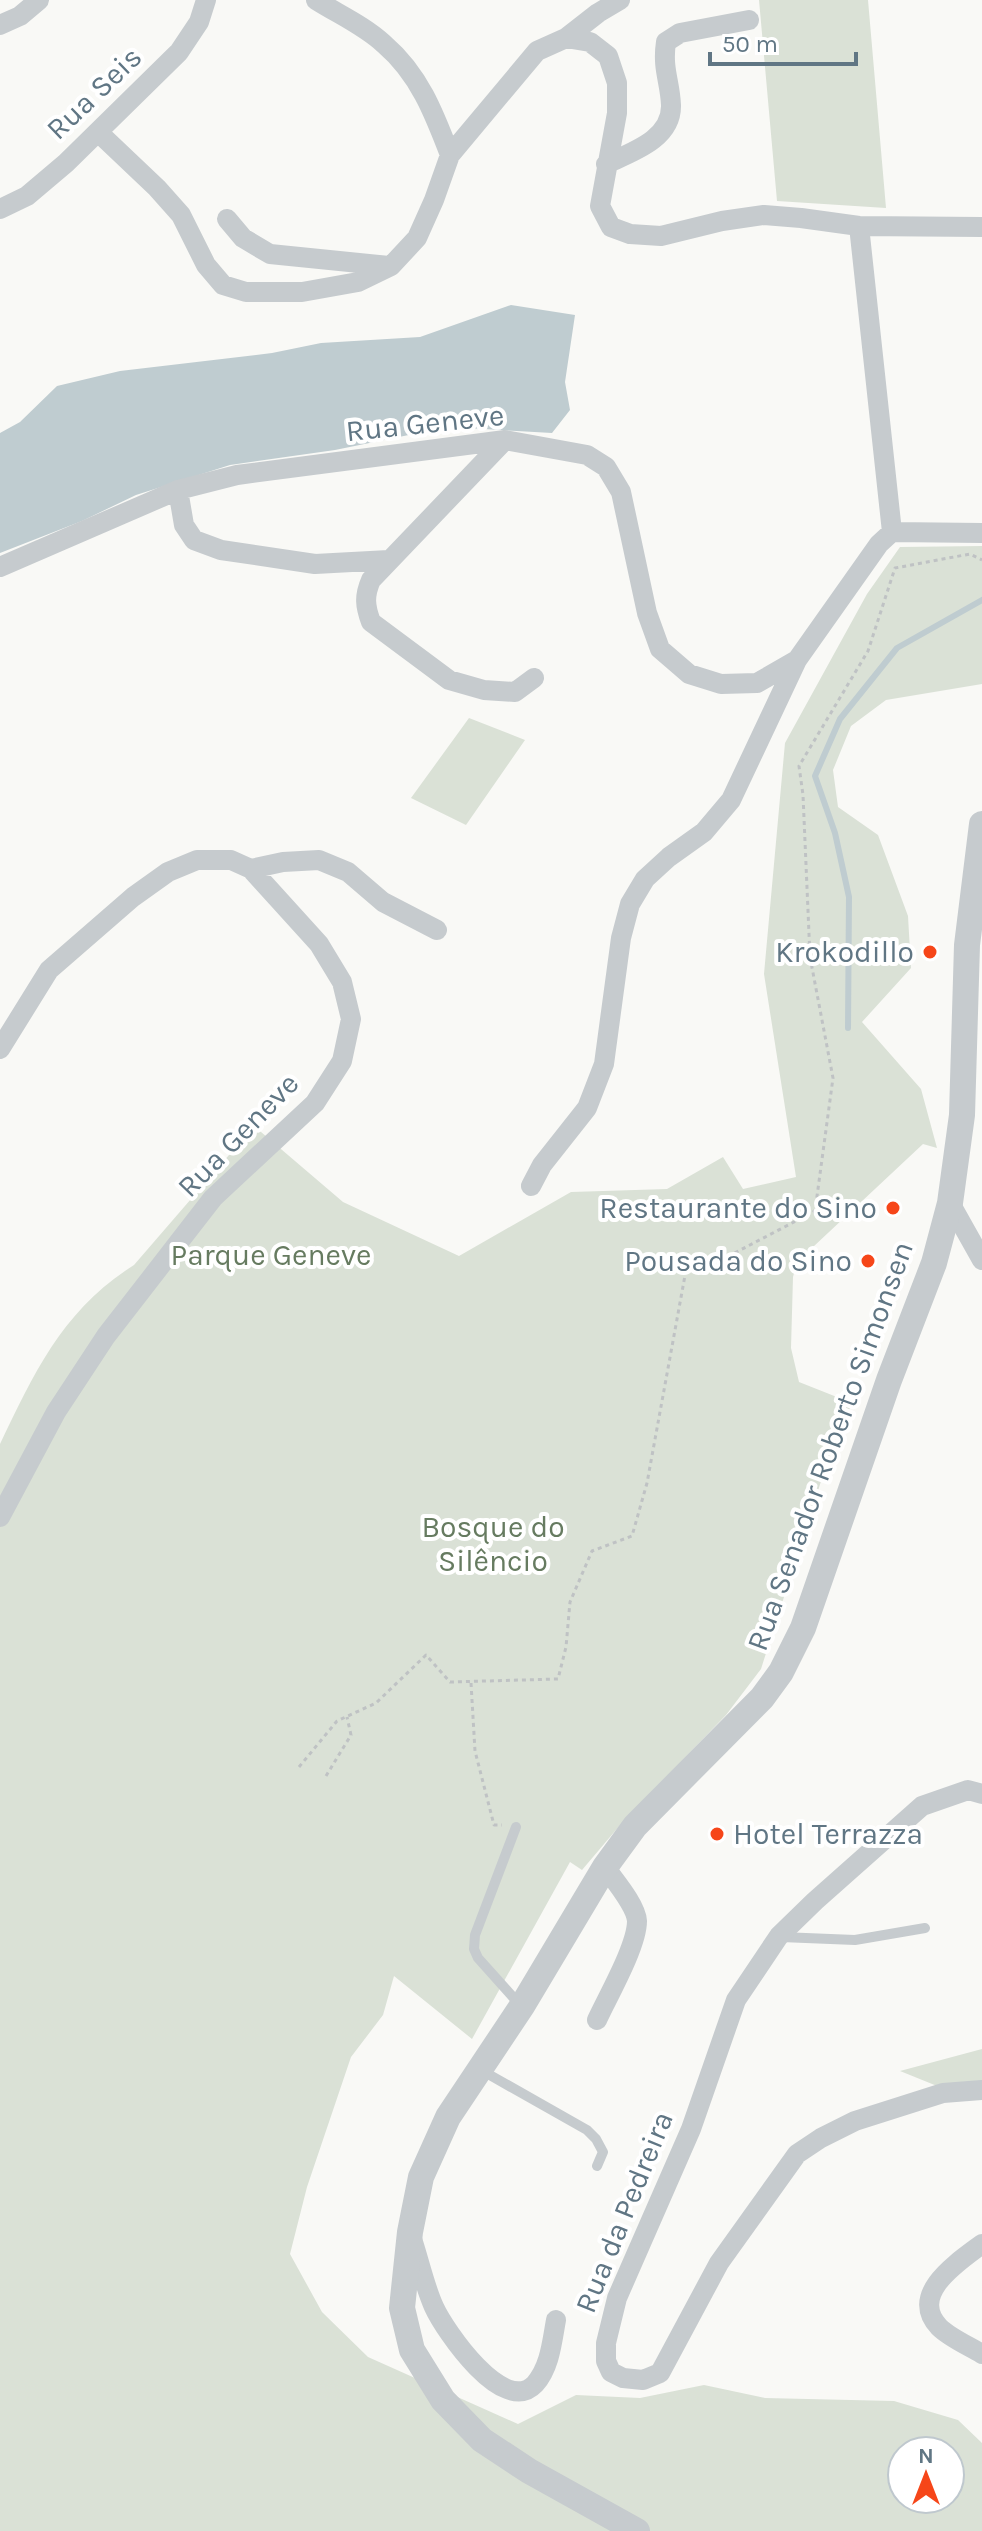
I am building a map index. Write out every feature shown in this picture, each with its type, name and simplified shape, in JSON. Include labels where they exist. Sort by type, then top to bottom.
[{"type":"street","points":[[0,25],[20,16],[39,0]]},
{"type":"street","name":"Rua Seis","points":[[0,209],[27,196],[179,52],[199,22],[206,0]]},
{"type":"street","points":[[316,0],[383,42],[406,67],[430,103],[450,155]]},
{"type":"street","points":[[98,132],[181,215],[206,265],[223,285],[246,292],[302,292],[358,282],[391,266],[417,238],[450,155],[537,51],[566,38],[620,0]]},
{"type":"street","points":[[606,164],[641,147],[664,131],[671,107],[663,61],[666,42],[680,33],[749,20]]},
{"type":"street","points":[[566,38],[590,42],[608,56],[617,83],[617,113],[600,206],[611,227],[630,234],[661,236],[722,221],[764,215],[859,226],[982,227]]},
{"type":"street","points":[[227,219],[243,238],[270,254],[391,266]]},
{"type":"street","points":[[859,226],[892,532],[982,533]]},
{"type":"street","points":[[505,440],[371,580],[365,592],[365,607],[371,622],[449,680],[484,690],[515,692],[534,678]]},
{"type":"street","name":"Rua Geneve","points":[[0,567],[178,490],[237,475],[505,440],[587,455],[606,467],[621,492],[647,613],[660,649],[689,674],[721,684],[757,683],[797,660],[879,544],[892,532]]},
{"type":"street","points":[[178,490],[184,525],[194,540],[221,550],[315,564],[389,560]]},
{"type":"street","points":[[531,1186],[542,1165],[587,1108],[604,1064],[621,938],[630,904],[645,879],[704,832],[731,800],[797,660]]},
{"type":"street","name":"Rua Senador Roberto Simonsen","points":[[637,2531],[529,2471],[482,2440],[443,2400],[412,2350],[402,2308],[410,2232],[421,2177],[448,2117],[522,2006],[605,1867],[635,1826],[762,1698],[781,1672],[803,1628],[889,1380],[934,1263],[950,1203],[962,1115],[967,945],[982,824]]},
{"type":"street","points":[[0,1049],[49,970],[133,897],[168,872],[197,860],[231,860],[251,869],[283,862],[319,860],[348,872],[383,902],[437,930]]},
{"type":"street","name":"Rua Geneve","points":[[0,1517],[56,1412],[106,1336],[213,1198],[315,1103],[342,1061],[351,1019],[342,982],[319,944],[251,869]]},
{"type":"street","points":[[950,1203],[982,1260]]},
{"type":"street","name":"Rua da Pedreira","points":[[982,1794],[968,1790],[922,1806],[779,1936],[736,2000],[691,2129],[617,2298],[606,2343],[606,2361],[611,2372],[623,2378],[643,2380],[660,2373],[719,2263],[797,2154],[855,2121],[943,2093],[982,2090]]},
{"type":"street","points":[[597,2020],[632,1943],[637,1919],[605,1867]]},
{"type":"street","points":[[410,2232],[435,2308],[459,2346],[482,2373],[501,2387],[518,2392],[534,2386],[548,2362],[556,2320]]},
{"type":"street","points":[[982,2244],[947,2271],[932,2291],[929,2306],[930,2315],[941,2329],[982,2354]]},
{"type":"lane","points":[[516,1827],[475,1935],[474,1949],[478,1958],[522,2006]]},
{"type":"lane","points":[[779,1936],[855,1940],[925,1928]]},
{"type":"lane","points":[[479,2069],[587,2130],[603,2152],[597,2166]]},
{"type":"path","points":[[299,1767],[337,1721],[376,1703],[426,1655],[450,1682],[558,1679],[566,1647],[570,1602],[592,1551],[632,1536],[647,1483],[686,1270],[725,1258],[815,1211],[833,1078],[810,957],[799,766],[868,651],[895,568],[970,554],[982,560]]},
{"type":"path","points":[[471,1683],[475,1751],[494,1825],[516,1827]]},
{"type":"path","points":[[326,1776],[351,1735],[347,1717]]},
{"type":"green space","points":[[759,0],[868,0],[886,208],[777,201]]},
{"type":"green space","points":[[982,546],[982,684],[886,700],[851,726],[833,770],[838,807],[878,835],[908,916],[911,968],[862,1022],[921,1089],[937,1148],[923,1144],[797,1262],[793,1277],[791,1348],[799,1382],[852,1403],[823,1475],[761,1669],[726,1715],[621,1824],[582,1870],[570,1862],[472,2039],[394,1976],[383,2015],[351,2057],[307,2187],[290,2254],[322,2312],[368,2357],[518,2424],[576,2395],[640,2398],[704,2385],[765,2398],[894,2401],[958,2420],[982,2443],[982,2531],[0,2531],[0,1444],[39,1367],[70,1322],[109,1283],[134,1265],[254,1126],[343,1202],[459,1256],[571,1192],[667,1189],[723,1157],[743,1189],[796,1177],[764,974],[785,743],[867,594],[900,547]]},
{"type":"green space","points":[[469,718],[525,740],[466,825],[411,798]]},
{"type":"green space","points":[[982,2049],[982,2082],[942,2088],[900,2071]]},
{"type":"shaded area","points":[[511,305],[575,315],[565,382],[570,410],[552,433],[448,427],[335,450],[230,465],[136,495],[82,521],[0,553],[0,433],[20,422],[57,386],[120,371],[272,353],[321,343],[420,337]]},
{"type":"waterway","points":[[848,1028],[849,897],[835,833],[815,776],[840,719],[897,648],[982,600]]},
{"type":"place","name":"Krokodillo","points":[[930,952]]},
{"type":"place","name":"Restaurante do Sino","points":[[893,1208]]},
{"type":"place","name":"Pousada do Sino","points":[[868,1261]]},
{"type":"place","name":"Hotel Terrazza","points":[[717,1834]]},
{"type":"park label","name":"Parque Geneve","points":[[271,1255]]},
{"type":"park label","name":"Bosque do Silêncio","points":[[493,1544]]}]
